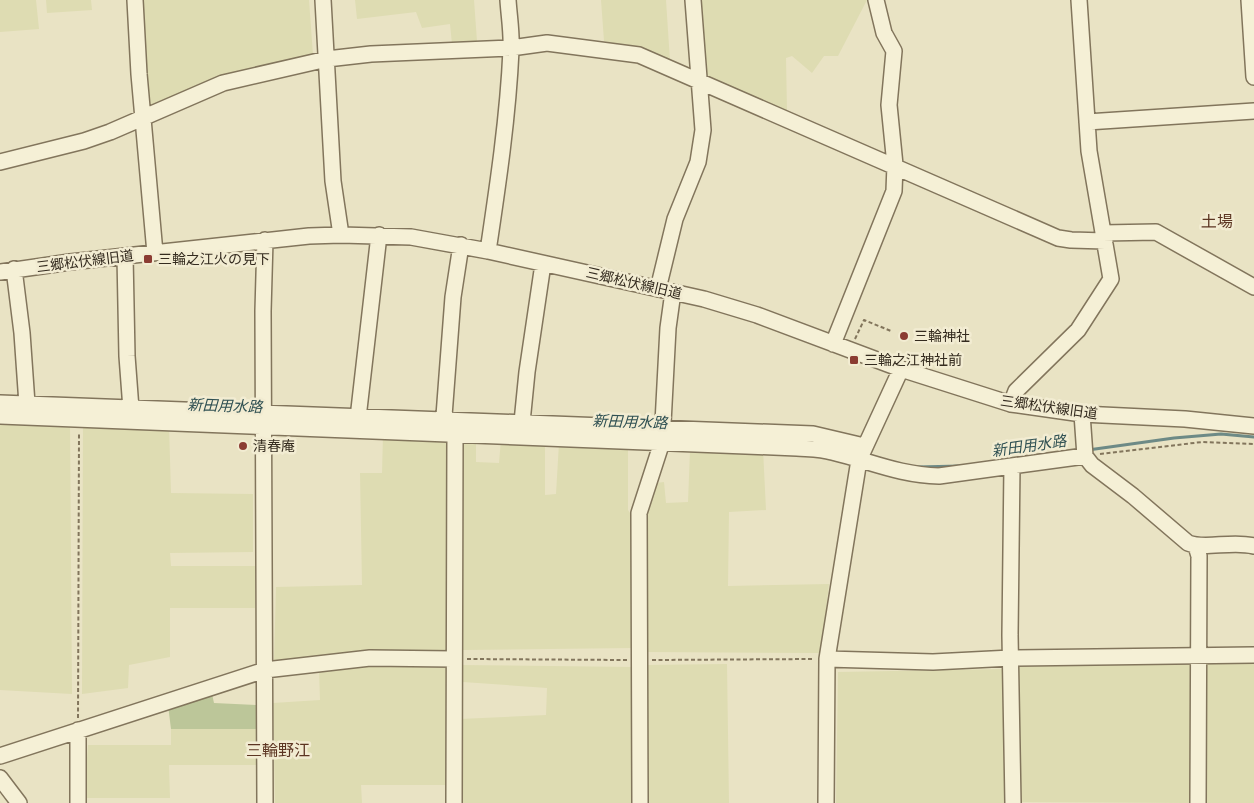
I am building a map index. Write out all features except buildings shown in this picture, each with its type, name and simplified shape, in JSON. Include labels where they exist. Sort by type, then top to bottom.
[{"type":"street","points":[[135,0],[154,252]]},
{"type":"street","points":[[323,0],[333,181],[341,234]]},
{"type":"street","points":[[488,251],[500,169],[511,48],[508,0]]},
{"type":"street","points":[[640,803],[639,512],[662,435],[668,328],[666,290],[675,219],[698,162],[703,130],[693,0]]},
{"type":"street","points":[[833,344],[894,191],[895,165],[890,105],[894,50],[884,33],[876,0]]},
{"type":"street","points":[[1011,404],[1016,390],[1078,330],[1111,278],[1089,151],[1079,0]]},
{"type":"street","points":[[1250,0],[1254,77]]},
{"type":"street","points":[[0,162],[84,141],[110,132],[223,83],[327,59],[371,54],[511,48],[547,43],[640,55],[895,165],[1058,238],[1071,240],[1156,232],[1254,287]]},
{"type":"street","points":[[1087,122],[1254,111]]},
{"type":"street","name":"三郷松伏線旧道","points":[[7,270],[265,240],[341,234],[412,237],[461,245],[666,290],[743,310],[901,369],[1011,404],[1082,414],[1185,419],[1254,426]]},
{"type":"street","points":[[358,418],[379,235]]},
{"type":"street","points":[[265,240],[263,291],[265,803]]},
{"type":"street","points":[[454,803],[453,659],[447,429],[452,297],[461,245]]},
{"type":"street","points":[[125,256],[127,356],[131,409]]},
{"type":"street","points":[[521,430],[543,264]]},
{"type":"street","points":[[7,270],[20,316],[27,404]]},
{"type":"street","points":[[826,803],[827,659],[861,453],[901,369]]},
{"type":"street","points":[[0,403],[131,409],[264,420],[447,429],[662,435],[813,434],[861,453],[892,470],[926,476],[939,476],[1012,466],[1085,451]]},
{"type":"street","points":[[1082,414],[1085,451],[1092,465],[1133,496],[1188,543],[1196,546],[1236,543],[1254,546]]},
{"type":"street","points":[[0,416],[79,420],[358,418],[447,429]]},
{"type":"street","points":[[1012,466],[1011,658],[1013,803]]},
{"type":"street","points":[[1196,546],[1198,556],[1198,803]]},
{"type":"street","points":[[827,659],[933,662],[1011,658],[1254,655]]},
{"type":"street","points":[[0,756],[264,670],[370,658],[453,659]]},
{"type":"street","points":[[78,730],[78,803]]},
{"type":"street","points":[[0,778],[19,803]]},
{"type":"path","points":[[850,350],[864,320],[891,331]]},
{"type":"path","points":[[78,730],[79,420]]},
{"type":"path","points":[[1085,451],[1202,442],[1254,444]]},
{"type":"shaded area","points":[[0,0],[36,0],[39,29],[0,32]]},
{"type":"shaded area","points":[[46,0],[91,0],[92,10],[47,13]]},
{"type":"shaded area","points":[[142,0],[309,0],[313,55],[236,72],[150,105]]},
{"type":"shaded area","points":[[355,0],[474,0],[477,41],[452,44],[450,24],[422,28],[416,12],[357,19]]},
{"type":"shaded area","points":[[601,0],[666,0],[670,61],[640,50],[604,41]]},
{"type":"shaded area","points":[[697,0],[867,0],[838,56],[824,56],[812,73],[792,56],[786,58],[787,111],[701,74]]},
{"type":"shaded area","points":[[0,420],[70,423],[72,694],[0,690]]},
{"type":"shaded area","points":[[83,421],[169,425],[171,493],[253,494],[253,552],[170,553],[171,566],[255,566],[255,608],[170,608],[170,657],[129,665],[128,688],[82,694]]},
{"type":"shaded area","points":[[383,435],[445,439],[450,464],[447,650],[344,653],[274,662],[276,587],[362,585],[360,473],[382,473]]},
{"type":"shaded area","points":[[501,439],[545,441],[545,495],[556,494],[559,443],[628,449],[628,510],[632,516],[633,648],[463,650],[458,442],[476,441],[476,462],[499,463]]},
{"type":"shaded area","points":[[763,449],[766,510],[729,512],[728,586],[829,584],[821,653],[646,652],[643,501],[656,483],[664,482],[666,503],[688,502],[690,451]]},
{"type":"shaded area","points":[[373,662],[447,665],[447,785],[361,785],[362,803],[275,803],[273,703],[320,700],[319,669]]},
{"type":"shaded area","points":[[1203,662],[1254,663],[1254,803],[1203,803]]},
{"type":"shaded area","points":[[1191,663],[1190,803],[1019,802],[1018,665]]},
{"type":"shaded area","points":[[727,664],[729,803],[646,803],[646,665]]},
{"type":"shaded area","points":[[459,665],[633,667],[632,803],[460,803],[460,719],[546,715],[547,688],[463,682]]},
{"type":"shaded area","points":[[1004,669],[1005,803],[836,803],[838,672]]},
{"type":"shaded area","points":[[171,729],[256,729],[256,765],[169,765],[170,798],[84,798],[88,745],[171,745]]},
{"type":"green space","points":[[212,694],[214,703],[256,705],[256,729],[171,729],[168,705]]},
{"type":"waterway","name":"新田用水路","points":[[1088,450],[1174,438],[1221,434],[1254,437]]},
{"type":"waterway","name":"新田用水路","points":[[917,467],[960,466]]},
{"type":"place","name":"三輪之江火の見下","points":[[148,259]]},
{"type":"place","name":"三輪神社","points":[[904,336]]},
{"type":"place","name":"三輪之江神社前","points":[[854,360]]},
{"type":"place","name":"清春庵","points":[[243,446]]},
{"type":"district","name":"土場","points":[[1217,221]]},
{"type":"district","name":"三輪野江","points":[[278,750]]}]
